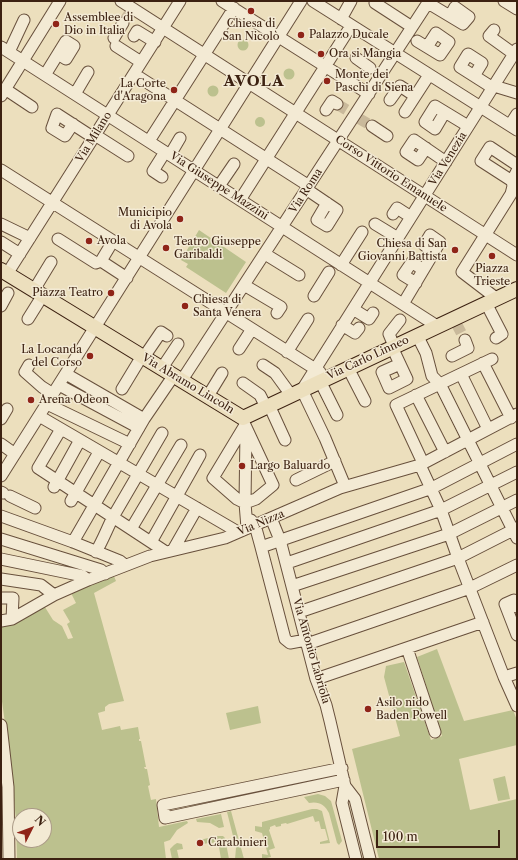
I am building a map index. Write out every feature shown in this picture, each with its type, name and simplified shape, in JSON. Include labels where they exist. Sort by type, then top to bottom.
[{"type":"main road","points":[[9,280],[38,292]]},
{"type":"main road","name":"Via Carlo Linneo","points":[[244,421],[267,406],[296,392],[321,376],[348,368],[437,326],[455,320],[517,288]]},
{"type":"main road","name":"Via Abramo Lincoln","points":[[38,292],[94,330],[139,354],[208,396],[244,421]]},
{"type":"street","points":[[32,106],[3,93],[60,1]]},
{"type":"street","points":[[121,1],[128,15],[163,28],[203,53]]},
{"type":"street","name":"Via Milano","points":[[1,306],[9,280],[20,254],[180,1]]},
{"type":"street","points":[[1,476],[302,1]]},
{"type":"street","points":[[313,1],[514,128],[517,114]]},
{"type":"street","points":[[341,19],[351,1]]},
{"type":"street","points":[[504,1],[517,9]]},
{"type":"street","points":[[427,2],[463,24],[469,16]]},
{"type":"street","name":"Via Roma","points":[[173,375],[227,313],[369,94],[376,72],[412,35],[427,2]]},
{"type":"street","points":[[375,3],[412,35],[427,47],[440,55],[449,42],[436,33],[427,47]]},
{"type":"street","points":[[149,142],[203,53],[229,5],[280,35],[369,94]]},
{"type":"street","points":[[128,15],[115,42],[141,62]]},
{"type":"street","points":[[5,49],[24,20]]},
{"type":"street","points":[[240,200],[298,114],[351,26]]},
{"type":"street","points":[[494,30],[489,36],[516,52]]},
{"type":"street","points":[[134,36],[137,31],[155,42]]},
{"type":"street","points":[[45,75],[66,42],[74,46]]},
{"type":"street","name":"Via Giuseppe Mazzini","points":[[5,49],[282,227],[335,266],[369,283],[437,326]]},
{"type":"street","name":"Via Venezia","points":[[321,376],[342,325],[516,52]]},
{"type":"street","name":"Corso Vittorio Emanuele","points":[[203,53],[517,255]]},
{"type":"street","points":[[474,76],[482,63],[468,54],[460,67],[474,76],[493,87],[515,90]]},
{"type":"street","points":[[356,58],[376,72]]},
{"type":"street","points":[[75,94],[88,72]]},
{"type":"street","points":[[134,74],[173,101],[308,188],[337,210],[327,226]]},
{"type":"street","points":[[405,112],[429,75]]},
{"type":"street","points":[[390,100],[400,86],[415,96]]},
{"type":"street","points":[[326,110],[332,101],[338,104]]},
{"type":"street","points":[[425,122],[435,128],[445,112],[468,126]]},
{"type":"street","points":[[73,124],[66,136],[52,128],[57,114],[128,156]]},
{"type":"street","points":[[372,126],[387,136]]},
{"type":"street","points":[[162,177],[152,171],[180,138]]},
{"type":"street","points":[[496,338],[502,334],[492,300],[462,272],[484,233],[514,196],[514,176],[481,161],[490,147],[517,164]]},
{"type":"street","points":[[406,152],[418,160],[426,148],[446,162]]},
{"type":"street","points":[[218,186],[234,164]]},
{"type":"street","points":[[1,170],[112,240],[141,255],[171,277],[287,352],[321,376],[337,415]]},
{"type":"street","points":[[393,214],[397,208],[411,217]]},
{"type":"street","points":[[1,224],[30,238]]},
{"type":"street","points":[[375,224],[398,238]]},
{"type":"street","points":[[314,296],[362,232]]},
{"type":"street","points":[[403,304],[416,283],[403,275],[412,262],[423,270],[440,242],[430,235]]},
{"type":"street","points":[[58,239],[96,263],[101,261],[112,240]]},
{"type":"street","points":[[1,242],[20,254]]},
{"type":"street","points":[[265,254],[299,275]]},
{"type":"street","points":[[101,261],[127,278]]},
{"type":"street","points":[[28,319],[51,262]]},
{"type":"street","points":[[244,285],[281,307],[277,313]]},
{"type":"street","points":[[353,309],[369,319],[372,313]]},
{"type":"street","points":[[287,352],[308,318]]},
{"type":"street","points":[[400,320],[389,334],[407,379],[389,388],[382,372],[400,364]]},
{"type":"street","points":[[342,325],[355,333],[359,328]]},
{"type":"street","points":[[239,349],[252,329]]},
{"type":"street","points":[[122,389],[139,354],[161,332],[167,336]]},
{"type":"street","points":[[299,612],[458,558],[516,532],[479,463],[440,384],[432,376],[426,353],[417,335]]},
{"type":"street","points":[[452,356],[468,348],[465,340]]},
{"type":"street","points":[[73,542],[142,423],[173,375],[178,344]]},
{"type":"street","points":[[514,416],[487,361],[396,405],[441,510],[504,677],[517,706]]},
{"type":"street","points":[[29,365],[25,372],[42,387],[53,394]]},
{"type":"street","points":[[263,365],[275,373],[296,392],[335,461],[345,486]]},
{"type":"street","points":[[348,368],[365,401]]},
{"type":"street","points":[[208,396],[222,373]]},
{"type":"street","points":[[66,374],[142,423]]},
{"type":"street","points":[[461,374],[488,430]]},
{"type":"street","points":[[243,383],[260,395],[286,440]]},
{"type":"street","points":[[59,384],[142,423]]},
{"type":"street","points":[[416,395],[445,452]]},
{"type":"street","points":[[47,404],[130,444]]},
{"type":"street","points":[[39,416],[197,508],[247,529],[261,547],[285,639],[290,643],[306,642],[470,588],[517,565]]},
{"type":"street","name":"Via Nizza","points":[[6,620],[54,595],[125,565],[150,556],[225,538],[345,486],[422,464],[514,416]]},
{"type":"street","points":[[244,421],[273,485],[246,508]]},
{"type":"street","points":[[244,421],[214,478],[246,508]]},
{"type":"street","points":[[244,421],[247,529]]},
{"type":"street","points":[[61,429],[38,468],[73,497],[94,505],[151,542],[169,551],[197,508]]},
{"type":"street","points":[[96,552],[113,517],[162,433]]},
{"type":"street","points":[[56,484],[80,440]]},
{"type":"street","points":[[1,444],[15,454]]},
{"type":"street","points":[[131,529],[181,444]]},
{"type":"street","points":[[261,547],[432,488],[517,444]]},
{"type":"street","points":[[73,497],[99,452]]},
{"type":"street","points":[[151,542],[200,455]]},
{"type":"street","points":[[296,480],[335,461]]},
{"type":"street","points":[[286,563],[441,510],[517,472]]},
{"type":"street","points":[[5,494],[36,508]]},
{"type":"street","points":[[292,586],[449,534],[517,500]]},
{"type":"street","points":[[1,516],[73,542],[120,561],[125,565]]},
{"type":"street","name":"Via Antonio Labriola","points":[[271,518],[280,540],[306,642],[316,678],[326,705],[342,768],[345,783],[342,802],[356,859]]},
{"type":"street","points":[[1,538],[101,570],[105,574]]},
{"type":"street","points":[[1,559],[84,576],[88,580]]},
{"type":"street","points":[[1,579],[41,585],[54,595]]},
{"type":"street","points":[[1,598],[13,598],[6,620]]},
{"type":"street","points":[[515,604],[505,604],[517,635]]},
{"type":"street","points":[[316,678],[483,622]]},
{"type":"street","points":[[408,648],[435,732]]},
{"type":"street","points":[[504,677],[517,673]]},
{"type":"street","points":[[1,730],[5,841],[9,859]]},
{"type":"street","points":[[342,768],[163,805],[165,818],[269,796],[345,783]]},
{"type":"street","points":[[267,783],[269,796]]},
{"type":"street","name":"Via Antonio Labriola","points":[[345,783],[355,799],[370,859]]},
{"type":"street","points":[[190,800],[192,812]]},
{"type":"green space","points":[[241,40],[245,40],[247,41],[247,49],[241,50],[238,47],[238,43]]},
{"type":"green space","points":[[287,69],[291,69],[293,70],[293,78],[287,79],[284,76],[284,72]]},
{"type":"green space","points":[[211,86],[215,86],[217,87],[217,95],[211,96],[208,93],[208,89]]},
{"type":"green space","points":[[258,117],[262,117],[264,118],[264,126],[258,127],[255,124],[255,120]]},
{"type":"green space","points":[[199,230],[246,262],[226,293],[186,267],[188,264],[181,260]]},
{"type":"green space","points":[[113,574],[116,581],[94,593],[124,701],[109,704],[105,707],[105,711],[98,713],[102,730],[120,726],[121,730],[138,727],[139,741],[141,741],[146,767],[144,767],[147,769],[150,785],[148,786],[151,800],[156,799],[159,827],[187,821],[188,823],[177,830],[170,840],[164,842],[166,859],[17,859],[17,848],[52,848],[52,808],[15,808],[1,694],[1,625],[43,604],[53,620],[62,626],[68,639],[73,638],[67,624],[70,622],[63,610],[76,603],[70,591]]},
{"type":"green space","points":[[437,649],[464,721],[513,710],[517,720],[517,745],[459,759],[470,810],[517,799],[517,859],[379,859],[352,749],[400,736],[384,677],[386,666],[404,662],[431,740],[442,736],[417,657]]},
{"type":"green space","points":[[258,706],[261,723],[230,730],[226,713]]},
{"type":"green space","points":[[505,776],[510,799],[498,801],[493,779]]},
{"type":"green space","points":[[318,794],[325,796],[331,801],[342,841],[339,845],[337,843],[327,810],[319,803],[309,803],[304,797]]},
{"type":"green space","points":[[312,809],[322,811],[330,843],[320,844],[320,842],[328,840],[325,829],[321,829],[319,821],[315,822],[313,816],[287,824],[281,824],[281,826],[276,827],[275,825],[270,827],[269,830],[275,848],[269,850],[271,857],[262,859],[262,854],[268,855],[262,833],[255,831],[255,826],[262,827],[262,822]]},
{"type":"green space","points":[[231,811],[244,859],[235,859],[236,848],[227,812]]},
{"type":"green space","points":[[221,814],[224,827],[219,828],[210,823],[197,822],[196,819]]},
{"type":"green space","points":[[223,836],[225,838],[229,859],[221,859],[218,841],[212,843],[210,846],[209,843],[201,846],[200,840]]},
{"type":"green space","points":[[177,843],[182,844],[183,849],[177,850],[179,859],[172,859],[170,849]]},
{"type":"tunnel","points":[[123,23],[129,14]]},
{"type":"tunnel","points":[[337,104],[350,112]]},
{"type":"tunnel","points":[[358,118],[372,126]]},
{"type":"tunnel","points":[[456,323],[465,340]]},
{"type":"place","name":"Chiesa di San Nicolò","points":[[251,11]]},
{"type":"place","name":"Assemblee di Dio in Italia","points":[[56,24]]},
{"type":"place","name":"Palazzo Ducale","points":[[301,35]]},
{"type":"place","name":"Ora si Mangia","points":[[321,54]]},
{"type":"place","name":"Monte dei Paschi di Siena","points":[[327,81]]},
{"type":"place","name":"La Corte d'Aragona","points":[[174,90]]},
{"type":"place","name":"Municipio di Avola","points":[[180,219]]},
{"type":"place","name":"Avola","points":[[89,241]]},
{"type":"place","name":"Teatro Giuseppe Garibaldi","points":[[166,248]]},
{"type":"place","name":"Chiesa di San Giovanni Battista","points":[[455,250]]},
{"type":"place","name":"Piazza Trieste","points":[[492,256]]},
{"type":"place","name":"Piazza Teatro","points":[[111,293]]},
{"type":"place","name":"Chiesa di Santa Venera","points":[[185,306]]},
{"type":"place","name":"La Locanda del Corso","points":[[90,356]]},
{"type":"place","name":"Arena Odeon","points":[[31,400]]},
{"type":"place","name":"Largo Baluardo","points":[[242,466]]},
{"type":"place","name":"Asilo nido Baden Powell","points":[[368,709]]},
{"type":"place","name":"Carabinieri","points":[[200,843]]},
{"type":"district","name":"AVOLA","points":[[254,82]]}]
